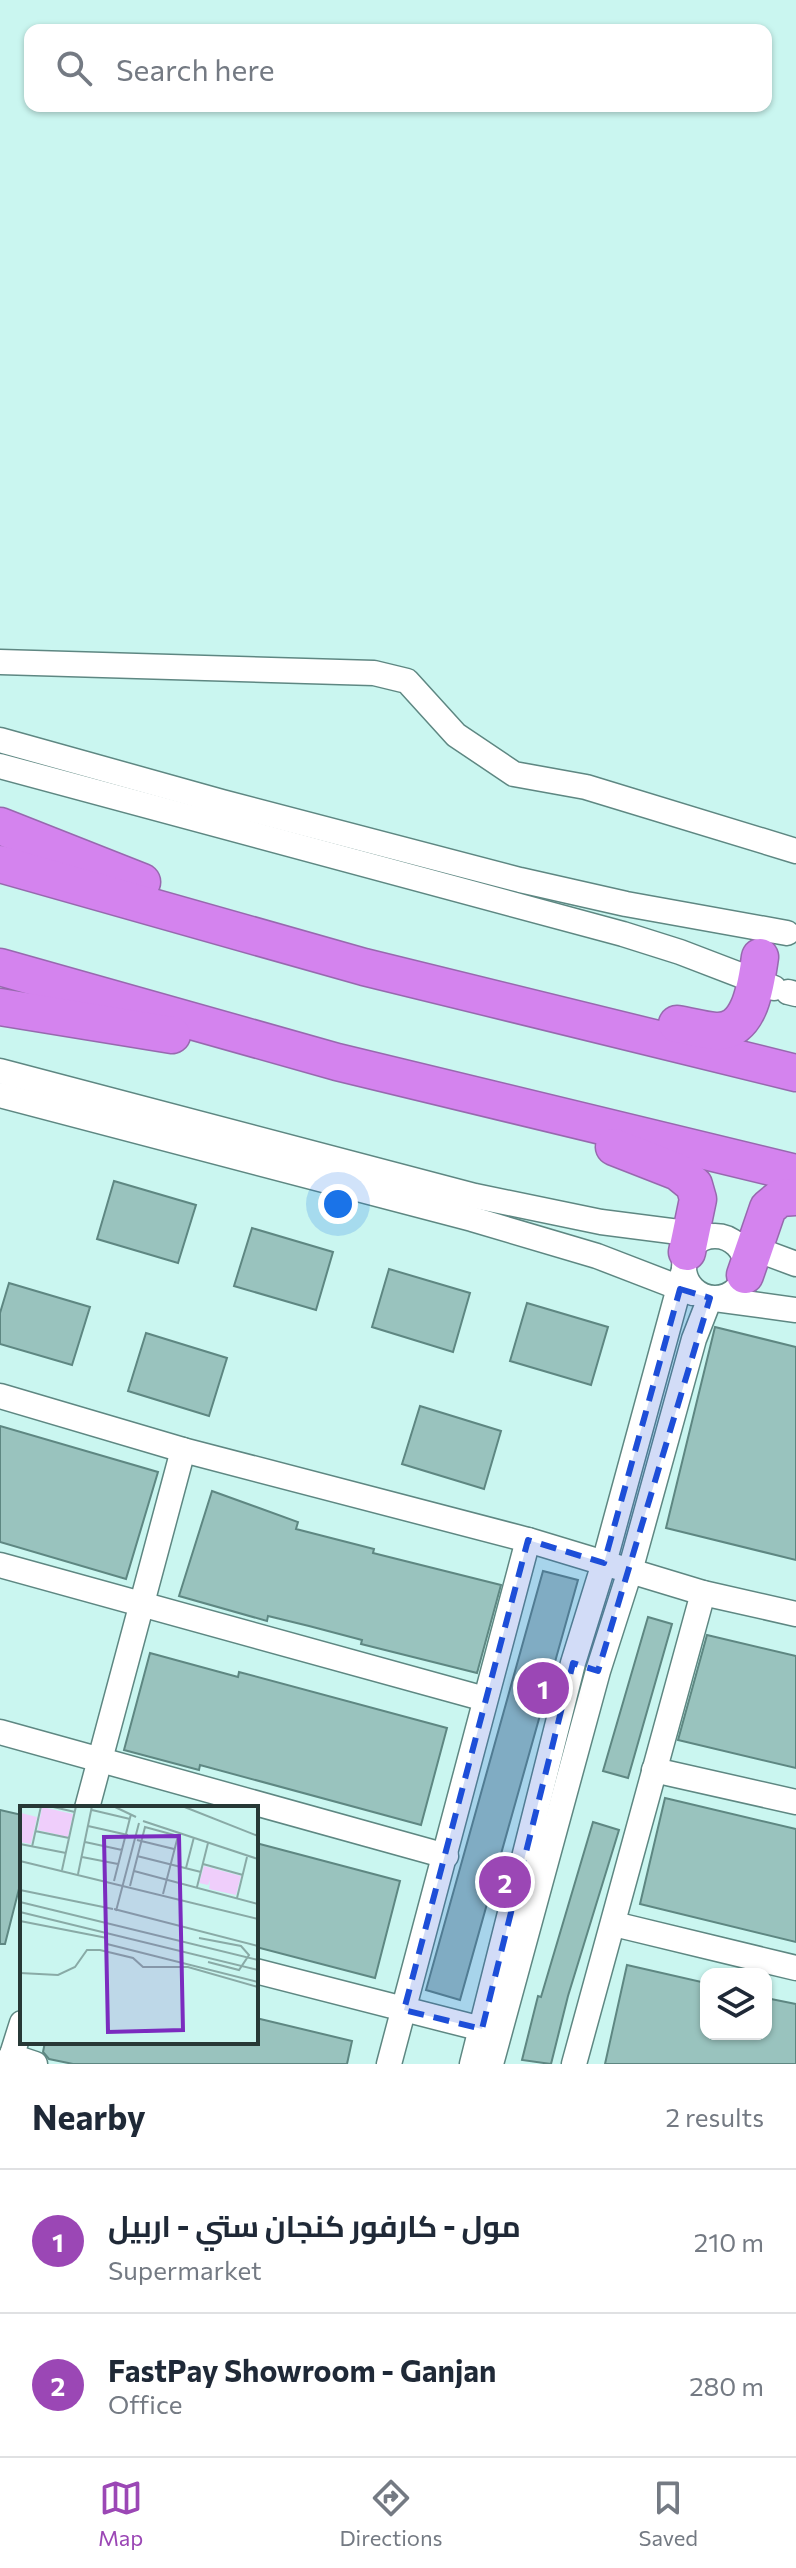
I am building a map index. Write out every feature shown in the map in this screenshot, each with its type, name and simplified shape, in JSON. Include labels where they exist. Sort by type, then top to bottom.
[{"type":"highway","points":[[0,826],[364,967]]},
{"type":"highway","points":[[0,864],[364,967],[796,1073]]},
{"type":"highway","points":[[0,967],[337,1062],[796,1173]]},
{"type":"highway","points":[[590,1022],[640,1020],[715,1031],[728,1029],[778,984]]},
{"type":"highway","points":[[0,1007],[337,1062]]},
{"type":"highway","points":[[564,1119],[631,1154],[685,1175],[697,1192],[713,1258],[771,1204],[784,1197],[796,1197]]},
{"type":"street","points":[[0,662],[374,673],[407,681],[456,735],[514,774],[586,787],[796,851]]},
{"type":"street","points":[[0,740],[520,880],[626,904],[792,933]]},
{"type":"street","points":[[0,766],[623,934],[778,984],[769,940],[792,933]]},
{"type":"street","points":[[0,1071],[475,1196],[601,1222],[713,1258],[796,1310]]},
{"type":"street","points":[[0,1095],[472,1219],[597,1256],[713,1258],[796,1264]]},
{"type":"street","points":[[472,2064],[573,1663],[604,1563],[713,1258]]},
{"type":"street","points":[[491,2064],[598,1671],[630,1571],[694,1339],[713,1258]]},
{"type":"street","points":[[0,1396],[183,1450],[528,1540],[703,1593],[796,1614]]},
{"type":"street","points":[[88,1806],[183,1450]]},
{"type":"street","points":[[389,2064],[528,1540]]},
{"type":"street","points":[[0,1565],[485,1699]]},
{"type":"street","points":[[574,2064],[703,1593]]},
{"type":"street","points":[[573,1663],[598,1671]]},
{"type":"street","points":[[0,1732],[446,1856]]},
{"type":"street","points":[[654,1770],[796,1802]]},
{"type":"street","points":[[614,1924],[796,1968]]},
{"type":"street","points":[[258,1972],[482,2029]]},
{"type":"street","points":[[20,2029],[10,2060],[35,2064]]},
{"type":"highlighted area","points":[[680,1289],[710,1298],[598,1671],[573,1663],[482,2029],[404,2010],[528,1540],[604,1563]]},
{"type":"building","points":[[114,1181],[196,1205],[178,1263],[97,1239]]},
{"type":"building","points":[[252,1228],[333,1252],[316,1310],[234,1286]]},
{"type":"building","points":[[389,1269],[470,1293],[453,1352],[372,1327]]},
{"type":"building","points":[[9,1283],[90,1307],[72,1365],[0,1344],[0,1313]]},
{"type":"building","points":[[527,1303],[608,1327],[591,1385],[510,1361]]},
{"type":"building","points":[[715,1327],[796,1347],[796,1560],[666,1528]]},
{"type":"building","points":[[146,1333],[227,1358],[209,1416],[128,1391]]},
{"type":"building","points":[[420,1406],[501,1431],[484,1489],[402,1464]]},
{"type":"building","points":[[0,1426],[158,1472],[126,1579],[0,1542]]},
{"type":"building","points":[[212,1491],[298,1522],[296,1529],[374,1549],[373,1553],[501,1585],[477,1673],[361,1644],[362,1640],[309,1626],[268,1616],[267,1621],[179,1596]]},
{"type":"building","points":[[543,1571],[578,1580],[460,2000],[426,1990]]},
{"type":"building","points":[[648,1617],[672,1624],[628,1778],[603,1771]]},
{"type":"building","points":[[707,1635],[796,1656],[796,1768],[678,1740]]},
{"type":"building","points":[[150,1653],[238,1677],[239,1672],[447,1728],[421,1825],[200,1765],[199,1770],[124,1750]]},
{"type":"building","points":[[665,1798],[796,1829],[796,1942],[640,1904]]},
{"type":"building","points":[[0,1810],[20,1815],[20,1885],[5,1944],[0,1944]]},
{"type":"building","points":[[593,1822],[619,1830],[568,1996],[551,2064],[522,2060],[538,1996],[541,1997]]},
{"type":"building","points":[[258,1844],[400,1881],[375,1978],[258,1948]]},
{"type":"building","points":[[627,1965],[700,1982],[700,2040],[772,2040],[772,1999],[796,2004],[796,2064],[605,2064]]},
{"type":"building","points":[[258,2018],[352,2041],[347,2064],[73,2064],[49,2059],[43,2052],[45,2044],[258,2044]]},
{"type":"place","name":"مول - كارفور كنجان ستي - اربيل","points":[[543,1688]]},
{"type":"place","name":"FastPay Showroom - Ganjan","points":[[505,1882]]}]
